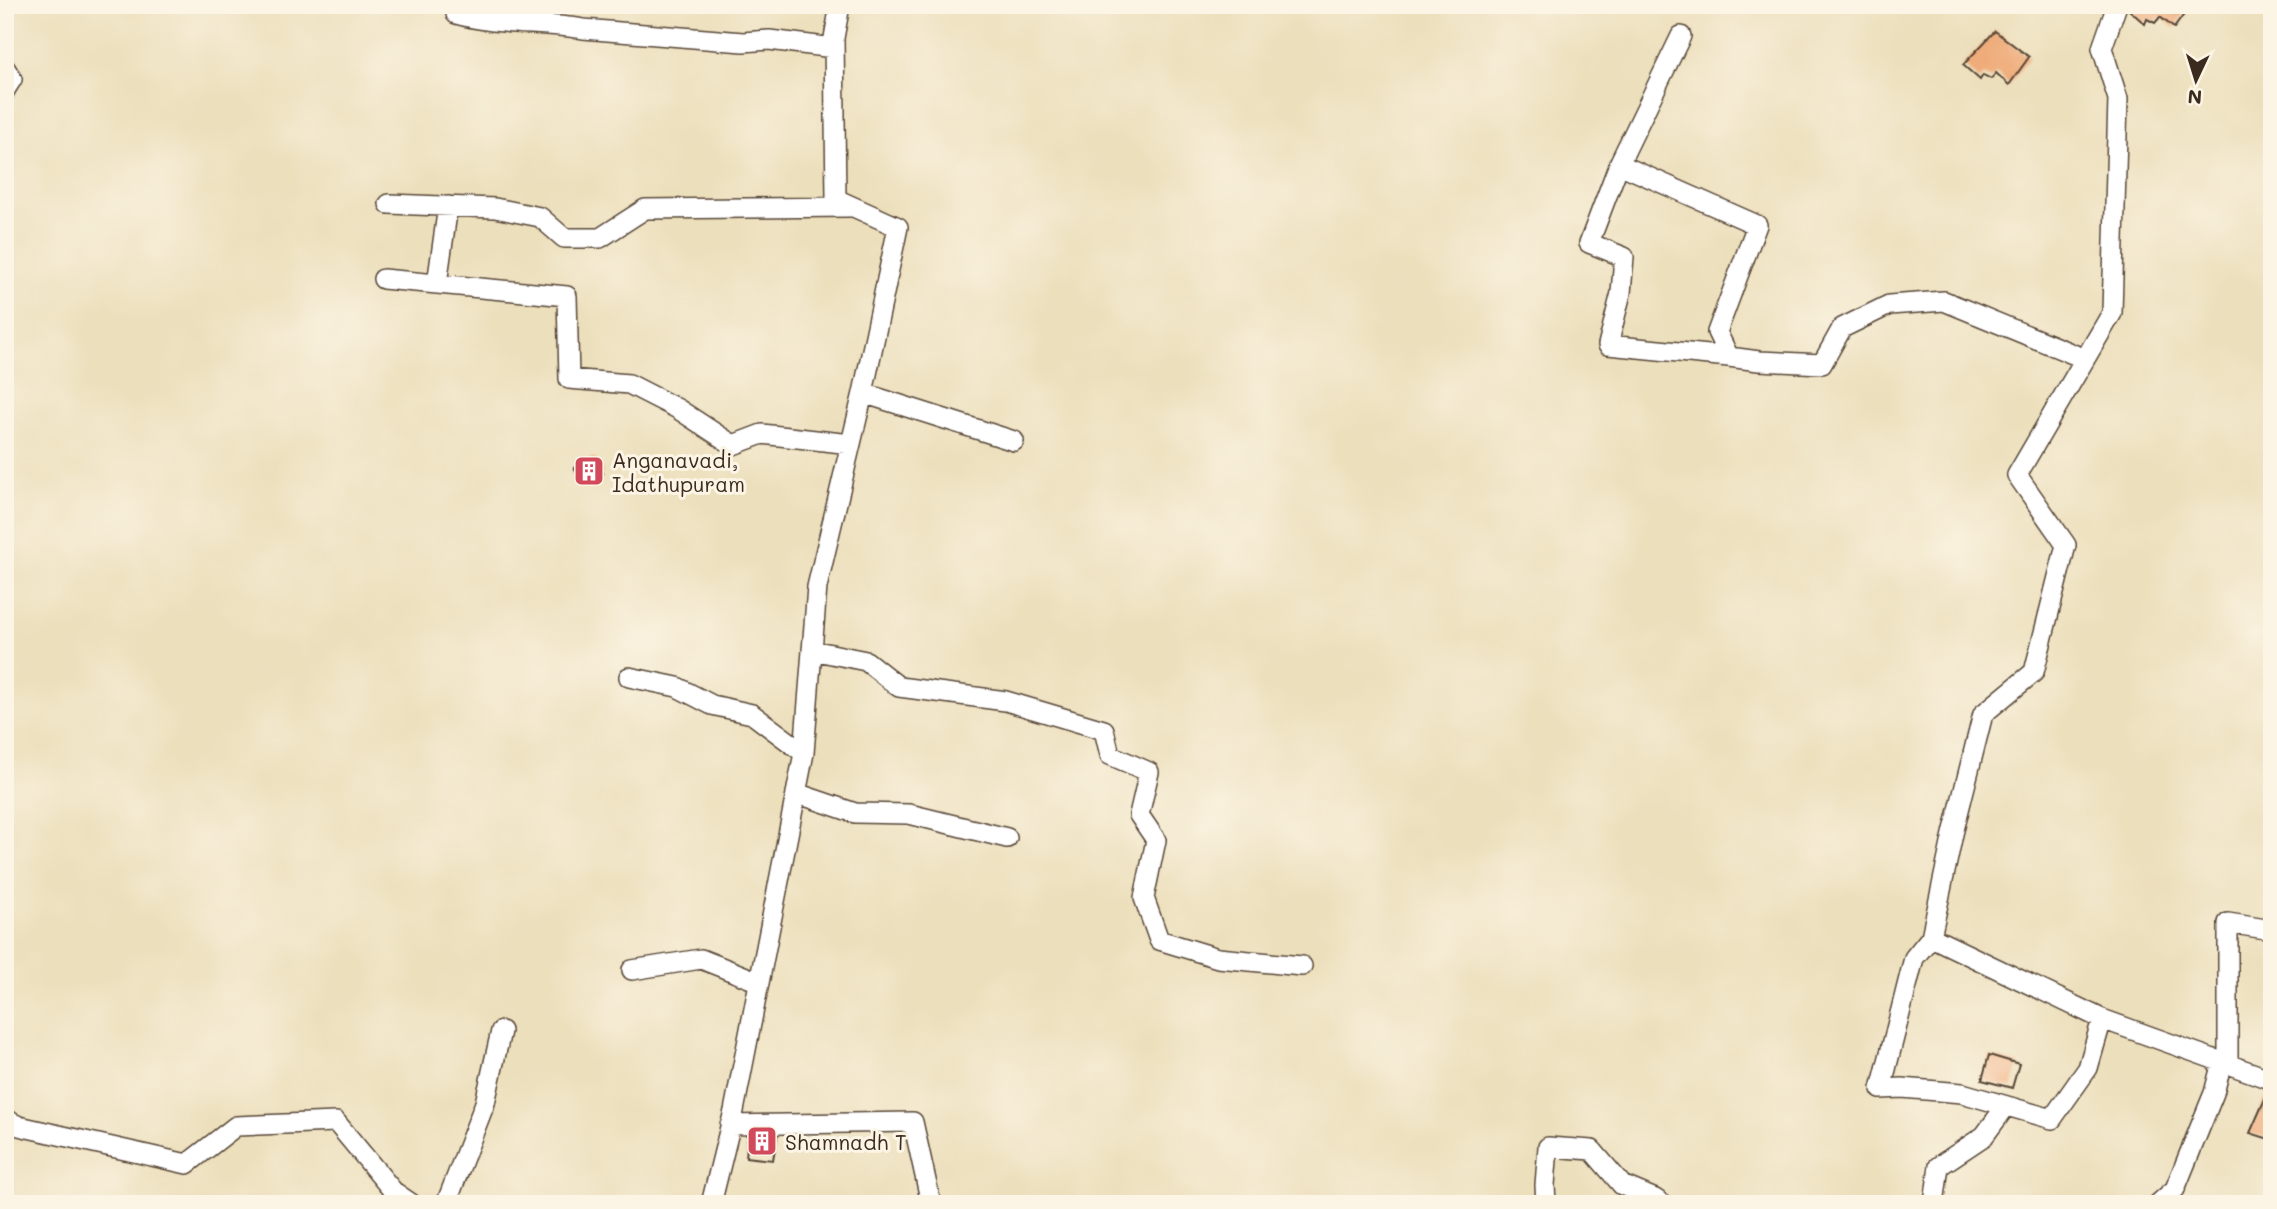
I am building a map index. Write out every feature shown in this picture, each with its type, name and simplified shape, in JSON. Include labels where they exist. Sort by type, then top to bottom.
[{"type":"street","points":[[457,5],[456,14],[481,21],[558,24],[583,29],[743,42],[769,40],[834,48]]},
{"type":"street","points":[[711,1204],[730,1125],[804,753],[817,587],[863,393],[898,227],[836,200],[834,48],[840,5]]},
{"type":"street","points":[[2102,1019],[2088,1068],[2052,1119],[1962,1093],[1881,1089],[1914,958],[1931,937],[1983,714],[2034,672],[2066,545],[2017,475],[2112,313],[2118,99],[2102,48],[2117,5]]},
{"type":"street","points":[[1681,36],[1619,164],[1589,243],[1624,257],[1621,293],[1608,345],[1759,361],[1822,364],[1842,328],[1889,305],[1944,301],[2085,359]]},
{"type":"street","points":[[5,68],[12,79],[5,90]]},
{"type":"street","points":[[1619,164],[1757,225],[1717,332],[1729,357]]},
{"type":"street","points":[[389,204],[495,208],[540,218],[564,238],[600,238],[645,209],[854,207]]},
{"type":"street","points":[[437,284],[448,206]]},
{"type":"street","points":[[383,279],[567,296],[569,379],[629,384],[678,409],[733,445],[762,434],[851,444]]},
{"type":"street","points":[[863,393],[1014,441]]},
{"type":"street","points":[[812,650],[866,661],[899,687],[1006,701],[1104,730],[1110,755],[1149,772],[1139,815],[1156,840],[1144,898],[1159,940],[1219,958],[1302,966]]},
{"type":"street","points":[[629,677],[677,687],[712,705],[752,714],[804,753]]},
{"type":"street","points":[[796,793],[855,813],[909,814],[1007,838]]},
{"type":"street","points":[[2158,1204],[2175,1189],[2225,1063],[2228,923],[2272,929]]},
{"type":"street","points":[[1931,937],[2102,1019],[2225,1063],[2270,1074]]},
{"type":"street","points":[[632,970],[701,959],[759,982]]},
{"type":"street","points":[[446,1204],[485,1103],[501,1031]]},
{"type":"street","points":[[1934,1204],[1939,1166],[1984,1136],[2006,1105]]},
{"type":"street","points":[[5,1119],[19,1126],[187,1164],[236,1126],[336,1122],[393,1191],[412,1204]]},
{"type":"street","points":[[730,1125],[913,1122],[931,1203]]},
{"type":"street","points":[[1546,1204],[1548,1147],[1591,1150],[1622,1185],[1662,1204]]},
{"type":"building","points":[[2129,5],[2191,5],[2174,28],[2160,17],[2155,23],[2147,19],[2145,24],[2128,9]]},
{"type":"building","points":[[1995,31],[2029,57],[2009,85],[1996,73],[1991,79],[1983,75],[1980,80],[1963,65]]},
{"type":"building","name":"Anganavadi, Idathupuram","points":[[594,457],[603,473],[583,484],[574,468]]},
{"type":"building","points":[[1989,1055],[2019,1064],[2012,1088],[1982,1080]]},
{"type":"building","points":[[2268,1092],[2272,1092],[2272,1140],[2250,1133]]},
{"type":"building","name":"Shamnadh T","points":[[777,1136],[773,1160],[746,1157],[748,1137]]},
{"type":"waterway","points":[[5,50],[17,72]]},
{"type":"waterway","points":[[5,105],[13,94]]},
{"type":"place","name":"Anganavadi, Idathupuram","points":[[589,471]]},
{"type":"place","name":"Shamnadh T","points":[[762,1141]]}]
